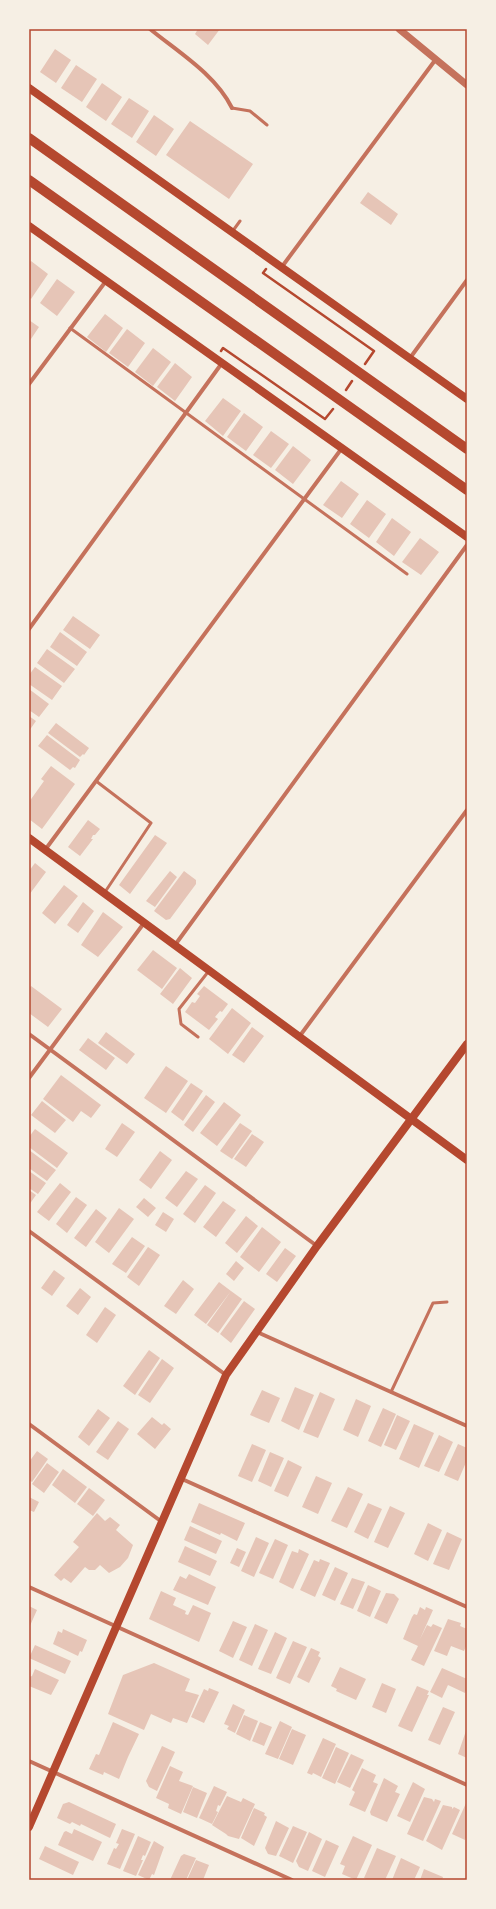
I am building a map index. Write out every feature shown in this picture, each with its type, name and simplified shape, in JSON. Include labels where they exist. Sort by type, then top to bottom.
[{"type":"highway","points":[[29,132],[58,159]]},
{"type":"highway","points":[[29,138],[467,449]]},
{"type":"highway","points":[[29,180],[467,490]]},
{"type":"highway","points":[[29,188],[102,232]]},
{"type":"main road","points":[[29,88],[271,262],[467,399]]},
{"type":"main road","points":[[29,226],[467,537]]},
{"type":"main road","points":[[29,838],[467,1160]]},
{"type":"main road","points":[[29,1827],[182,1479],[226,1375],[317,1246],[467,1044]]},
{"type":"street","points":[[150,29],[211,79],[226,96],[232,108]]},
{"type":"street","points":[[399,29],[467,85]]},
{"type":"street","points":[[281,268],[436,60]]},
{"type":"street","points":[[29,384],[106,280]]},
{"type":"street","points":[[410,358],[467,280]]},
{"type":"street","points":[[29,629],[222,363]]},
{"type":"street","points":[[45,850],[342,448]]},
{"type":"street","points":[[175,945],[467,545]]},
{"type":"street","points":[[299,1037],[467,810]]},
{"type":"street","points":[[29,1078],[144,923]]},
{"type":"street","points":[[29,1034],[317,1246]]},
{"type":"street","points":[[29,1231],[226,1375]]},
{"type":"street","points":[[257,1331],[467,1426]]},
{"type":"street","points":[[29,1424],[163,1522]]},
{"type":"street","points":[[182,1479],[467,1607]]},
{"type":"street","points":[[29,1587],[467,1785]]},
{"type":"street","points":[[29,1761],[292,1880]]},
{"type":"lane","points":[[232,108],[250,111],[267,125]]},
{"type":"lane","points":[[231,233],[240,221]]},
{"type":"lane","points":[[70,328],[407,574]]},
{"type":"lane","points":[[96,781],[151,823],[104,893]]},
{"type":"lane","points":[[198,1037],[181,1024],[179,1009],[209,970]]},
{"type":"lane","points":[[391,1392],[433,1304],[447,1302]]},
{"type":"path","points":[[271,262],[263,273],[374,351],[361,370]]},
{"type":"path","points":[[215,358],[223,348],[326,419],[334,407]]},
{"type":"path","points":[[343,394],[356,376]]},
{"type":"building","points":[[198,29],[220,29],[208,45],[195,34]]},
{"type":"building","points":[[55,49],[71,60],[56,83],[40,72]]},
{"type":"building","points":[[76,65],[97,79],[82,102],[61,88]]},
{"type":"building","points":[[102,83],[122,97],[106,121],[86,107]]},
{"type":"building","points":[[129,98],[149,111],[132,138],[111,124]]},
{"type":"building","points":[[154,115],[174,129],[156,156],[136,142]]},
{"type":"building","points":[[190,121],[253,164],[229,199],[166,155]]},
{"type":"building","points":[[368,192],[398,214],[391,225],[360,203]]},
{"type":"building","points":[[31,261],[48,274],[31,299],[29,297],[29,263]]},
{"type":"building","points":[[57,279],[75,292],[57,316],[40,303]]},
{"type":"building","points":[[105,314],[123,328],[106,352],[87,337]]},
{"type":"building","points":[[29,320],[39,327],[29,342]]},
{"type":"building","points":[[127,329],[145,343],[128,367],[109,353]]},
{"type":"building","points":[[153,348],[171,362],[153,386],[135,372]]},
{"type":"building","points":[[175,363],[192,377],[175,401],[157,387]]},
{"type":"building","points":[[223,398],[241,411],[223,436],[205,421]]},
{"type":"building","points":[[244,413],[263,427],[246,451],[227,437]]},
{"type":"building","points":[[271,431],[289,444],[271,468],[253,455]]},
{"type":"building","points":[[293,446],[311,460],[293,484],[275,470]]},
{"type":"building","points":[[341,481],[359,494],[342,518],[323,505]]},
{"type":"building","points":[[367,500],[386,514],[369,538],[350,524]]},
{"type":"building","points":[[392,518],[411,532],[394,556],[376,542]]},
{"type":"building","points":[[420,538],[439,552],[421,575],[402,562]]},
{"type":"building","points":[[73,616],[100,635],[90,649],[63,630]]},
{"type":"building","points":[[60,632],[87,652],[77,666],[50,647]]},
{"type":"building","points":[[47,649],[75,669],[64,683],[37,663]]},
{"type":"building","points":[[35,667],[62,686],[52,700],[29,684],[29,675]]},
{"type":"building","points":[[29,689],[49,704],[39,717],[29,710]]},
{"type":"building","points":[[29,716],[36,721],[29,731]]},
{"type":"building","points":[[56,723],[89,748],[84,755],[83,754],[80,757],[48,733]]},
{"type":"building","points":[[47,735],[80,760],[75,768],[73,767],[70,770],[38,746]]},
{"type":"building","points":[[51,766],[75,784],[42,829],[29,819],[29,802],[44,781],[41,779]]},
{"type":"building","points":[[88,820],[100,829],[95,835],[93,835],[91,839],[93,839],[80,856],[68,847]]},
{"type":"building","points":[[155,835],[167,843],[130,894],[119,885]]},
{"type":"building","points":[[35,863],[46,872],[29,895],[29,871]]},
{"type":"building","points":[[170,871],[177,877],[155,907],[146,901]]},
{"type":"building","points":[[184,871],[196,880],[196,884],[170,919],[166,920],[154,911]]},
{"type":"building","points":[[64,885],[78,896],[55,924],[42,913]]},
{"type":"building","points":[[83,902],[94,911],[78,933],[67,925]]},
{"type":"building","points":[[103,912],[123,927],[98,957],[81,945]]},
{"type":"building","points":[[153,950],[177,968],[162,989],[137,970]]},
{"type":"building","points":[[180,968],[192,978],[173,1004],[160,994]]},
{"type":"building","points":[[31,986],[62,1009],[48,1027],[29,1013],[29,989]]},
{"type":"building","points":[[204,986],[228,1004],[222,1012],[220,1011],[215,1017],[218,1019],[209,1030],[185,1012],[192,1002],[195,1003],[200,996],[197,994]]},
{"type":"building","points":[[232,1008],[251,1023],[228,1054],[209,1039]]},
{"type":"building","points":[[252,1027],[264,1036],[244,1063],[232,1055]]},
{"type":"building","points":[[106,1032],[135,1054],[127,1064],[98,1043]]},
{"type":"building","points":[[88,1038],[115,1058],[106,1070],[79,1050]]},
{"type":"building","points":[[166,1066],[188,1081],[166,1113],[144,1098]]},
{"type":"building","points":[[61,1075],[101,1105],[91,1118],[81,1111],[73,1122],[43,1099]]},
{"type":"building","points":[[191,1083],[203,1091],[183,1121],[171,1112]]},
{"type":"building","points":[[206,1095],[215,1102],[193,1132],[184,1125]]},
{"type":"building","points":[[42,1101],[66,1120],[55,1133],[31,1115]]},
{"type":"building","points":[[224,1102],[241,1115],[217,1146],[200,1133]]},
{"type":"building","points":[[122,1123],[135,1132],[117,1157],[105,1149]]},
{"type":"building","points":[[240,1123],[252,1131],[232,1159],[220,1151]]},
{"type":"building","points":[[35,1129],[68,1153],[57,1168],[29,1147],[29,1137]]},
{"type":"building","points":[[252,1134],[264,1142],[246,1167],[234,1159]]},
{"type":"building","points":[[29,1150],[56,1170],[47,1181],[29,1168]]},
{"type":"building","points":[[160,1151],[172,1160],[151,1189],[139,1180]]},
{"type":"building","points":[[29,1171],[46,1183],[38,1194],[29,1188]]},
{"type":"building","points":[[186,1171],[198,1179],[177,1207],[165,1198]]},
{"type":"building","points":[[60,1183],[71,1192],[49,1221],[37,1212]]},
{"type":"building","points":[[205,1185],[216,1193],[195,1223],[183,1214]]},
{"type":"building","points":[[29,1190],[36,1195],[29,1205]]},
{"type":"building","points":[[76,1197],[87,1205],[67,1233],[56,1224]]},
{"type":"building","points":[[144,1198],[156,1208],[148,1217],[136,1207]]},
{"type":"building","points":[[223,1201],[236,1210],[216,1237],[203,1227]]},
{"type":"building","points":[[119,1208],[134,1219],[109,1253],[95,1242]]},
{"type":"building","points":[[96,1209],[107,1218],[86,1247],[74,1238]]},
{"type":"building","points":[[163,1212],[174,1219],[166,1232],[155,1225]]},
{"type":"building","points":[[246,1216],[258,1226],[237,1253],[225,1243]]},
{"type":"building","points":[[262,1227],[281,1242],[259,1272],[240,1257]]},
{"type":"building","points":[[132,1237],[145,1246],[126,1273],[112,1264]]},
{"type":"building","points":[[148,1247],[160,1255],[139,1286],[127,1277]]},
{"type":"building","points":[[285,1248],[296,1256],[277,1282],[266,1274]]},
{"type":"building","points":[[236,1261],[244,1268],[234,1281],[226,1274]]},
{"type":"building","points":[[54,1270],[65,1278],[52,1296],[41,1288]]},
{"type":"building","points":[[183,1280],[194,1289],[176,1314],[164,1306]]},
{"type":"building","points":[[219,1282],[231,1291],[206,1324],[194,1315]]},
{"type":"building","points":[[80,1288],[91,1297],[78,1315],[66,1306]]},
{"type":"building","points":[[231,1291],[242,1299],[218,1333],[207,1325]]},
{"type":"building","points":[[244,1301],[255,1309],[231,1343],[220,1334]]},
{"type":"building","points":[[105,1307],[116,1315],[97,1343],[86,1335]]},
{"type":"building","points":[[149,1350],[160,1358],[135,1395],[123,1386]]},
{"type":"building","points":[[162,1359],[174,1368],[150,1403],[138,1395]]},
{"type":"building","points":[[295,1387],[314,1395],[299,1430],[281,1421]]},
{"type":"building","points":[[262,1390],[280,1398],[269,1423],[250,1415]]},
{"type":"building","points":[[320,1392],[335,1399],[318,1438],[303,1432]]},
{"type":"building","points":[[356,1399],[371,1406],[358,1437],[343,1430]]},
{"type":"building","points":[[383,1408],[396,1414],[381,1447],[368,1441]]},
{"type":"building","points":[[98,1409],[110,1418],[89,1446],[78,1437]]},
{"type":"building","points":[[397,1415],[410,1421],[396,1450],[384,1445]]},
{"type":"building","points":[[152,1417],[162,1425],[164,1423],[171,1429],[155,1449],[137,1434]]},
{"type":"building","points":[[118,1421],[129,1429],[108,1460],[96,1452]]},
{"type":"building","points":[[414,1424],[434,1433],[419,1468],[399,1459]]},
{"type":"building","points":[[439,1435],[453,1442],[439,1472],[424,1466]]},
{"type":"building","points":[[252,1444],[266,1450],[252,1482],[238,1476]]},
{"type":"building","points":[[458,1444],[467,1448],[467,1460],[458,1481],[444,1475]]},
{"type":"building","points":[[37,1451],[48,1459],[32,1482],[29,1480],[29,1462]]},
{"type":"building","points":[[270,1452],[284,1458],[271,1487],[258,1481]]},
{"type":"building","points":[[288,1460],[302,1467],[288,1497],[274,1491]]},
{"type":"building","points":[[47,1463],[59,1472],[44,1493],[32,1484]]},
{"type":"building","points":[[63,1469],[87,1487],[75,1503],[52,1485]]},
{"type":"building","points":[[316,1476],[332,1483],[318,1514],[302,1507]]},
{"type":"building","points":[[348,1487],[363,1494],[347,1528],[331,1521]]},
{"type":"building","points":[[89,1488],[105,1500],[93,1516],[77,1504]]},
{"type":"building","points":[[29,1497],[39,1502],[34,1512],[29,1510]]},
{"type":"building","points":[[199,1503],[245,1523],[237,1541],[221,1533],[220,1535],[191,1522]]},
{"type":"building","points":[[368,1503],[382,1509],[368,1539],[354,1532]]},
{"type":"building","points":[[390,1506],[405,1513],[388,1548],[374,1542]]},
{"type":"building","points":[[97,1513],[105,1521],[110,1517],[120,1525],[116,1530],[133,1545],[128,1558],[120,1567],[109,1573],[100,1565],[95,1570],[89,1570],[85,1567],[71,1583],[64,1578],[61,1581],[54,1575],[79,1547],[73,1542]]},
{"type":"building","points":[[428,1523],[442,1530],[428,1561],[414,1554]]},
{"type":"building","points":[[190,1526],[222,1541],[216,1554],[184,1540]]},
{"type":"building","points":[[447,1532],[462,1539],[449,1570],[433,1564]]},
{"type":"building","points":[[256,1537],[269,1543],[254,1577],[241,1571]]},
{"type":"building","points":[[275,1539],[288,1545],[273,1579],[259,1573]]},
{"type":"building","points":[[185,1546],[217,1561],[210,1576],[178,1562]]},
{"type":"building","points":[[237,1548],[246,1552],[239,1567],[230,1563]]},
{"type":"building","points":[[299,1549],[309,1554],[293,1589],[279,1582],[292,1551],[298,1553]]},
{"type":"building","points":[[320,1559],[330,1563],[315,1597],[300,1590],[314,1560],[319,1562]]},
{"type":"building","points":[[335,1567],[348,1573],[335,1601],[322,1595]]},
{"type":"building","points":[[189,1574],[216,1587],[208,1605],[173,1590],[180,1576],[186,1579]]},
{"type":"building","points":[[352,1578],[365,1582],[353,1609],[340,1604]]},
{"type":"building","points":[[368,1585],[381,1591],[370,1617],[357,1611]]},
{"type":"building","points":[[161,1591],[176,1598],[173,1605],[186,1611],[185,1614],[188,1615],[193,1605],[211,1613],[199,1642],[149,1619]]},
{"type":"building","points":[[386,1593],[394,1594],[399,1599],[387,1624],[374,1618]]},
{"type":"building","points":[[29,1606],[37,1610],[29,1628]]},
{"type":"building","points":[[420,1607],[425,1610],[426,1607],[433,1610],[420,1639],[427,1625],[431,1627],[433,1624],[442,1628],[424,1666],[411,1660],[418,1646],[403,1639],[412,1617],[414,1614],[417,1615]]},
{"type":"building","points":[[448,1619],[461,1623],[460,1626],[467,1629],[467,1644],[464,1651],[451,1646],[447,1656],[434,1651]]},
{"type":"building","points":[[233,1621],[247,1627],[233,1658],[219,1651]]},
{"type":"building","points":[[255,1624],[268,1630],[252,1666],[239,1660]]},
{"type":"building","points":[[63,1629],[87,1640],[82,1652],[80,1651],[78,1656],[53,1644],[58,1631],[62,1633]]},
{"type":"building","points":[[275,1632],[287,1638],[271,1674],[258,1669]]},
{"type":"building","points":[[293,1641],[307,1647],[290,1684],[276,1678]]},
{"type":"building","points":[[35,1645],[71,1661],[65,1674],[29,1658]]},
{"type":"building","points":[[311,1648],[320,1652],[318,1656],[321,1658],[309,1683],[297,1677]]},
{"type":"building","points":[[154,1663],[190,1679],[185,1691],[199,1695],[187,1723],[173,1718],[171,1723],[151,1714],[144,1730],[108,1714],[123,1675]]},
{"type":"building","points":[[340,1667],[366,1679],[356,1700],[336,1691],[337,1689],[331,1686]]},
{"type":"building","points":[[442,1668],[467,1679],[467,1688],[465,1693],[448,1685],[442,1698],[430,1692]]},
{"type":"building","points":[[35,1669],[59,1680],[51,1695],[29,1686],[29,1677],[32,1676]]},
{"type":"building","points":[[382,1683],[396,1689],[386,1713],[372,1707]]},
{"type":"building","points":[[417,1686],[429,1691],[427,1695],[429,1695],[412,1732],[398,1726]]},
{"type":"building","points":[[209,1688],[219,1692],[204,1723],[191,1717],[204,1689],[208,1691]]},
{"type":"building","points":[[233,1704],[245,1710],[235,1733],[227,1729],[229,1726],[224,1724]]},
{"type":"building","points":[[443,1707],[455,1712],[440,1745],[428,1740]]},
{"type":"building","points":[[244,1715],[258,1721],[250,1741],[236,1734]]},
{"type":"building","points":[[280,1721],[292,1727],[278,1759],[265,1754]]},
{"type":"building","points":[[113,1722],[139,1734],[119,1779],[104,1772],[103,1775],[89,1769],[96,1754],[99,1755]]},
{"type":"building","points":[[260,1722],[272,1727],[264,1746],[252,1741]]},
{"type":"building","points":[[467,1728],[467,1758],[458,1754]]},
{"type":"building","points":[[292,1729],[306,1735],[293,1765],[279,1759]]},
{"type":"building","points":[[323,1738],[336,1744],[321,1777],[313,1773],[312,1775],[307,1773]]},
{"type":"building","points":[[162,1746],[175,1752],[157,1791],[149,1787],[146,1781]]},
{"type":"building","points":[[336,1747],[349,1753],[335,1784],[322,1778]]},
{"type":"building","points":[[351,1754],[364,1760],[350,1788],[337,1782]]},
{"type":"building","points":[[170,1766],[183,1772],[179,1781],[193,1786],[181,1814],[168,1808],[169,1804],[156,1798]]},
{"type":"building","points":[[362,1768],[376,1775],[373,1782],[378,1784],[365,1812],[349,1805],[355,1792],[352,1790]]},
{"type":"building","points":[[384,1778],[398,1786],[395,1792],[400,1794],[387,1822],[371,1815],[370,1812]]},
{"type":"building","points":[[413,1782],[425,1789],[410,1822],[397,1816]]},
{"type":"building","points":[[214,1786],[227,1792],[220,1806],[218,1805],[216,1811],[218,1812],[212,1824],[199,1818]]},
{"type":"building","points":[[193,1787],[207,1793],[197,1818],[183,1812]]},
{"type":"building","points":[[227,1796],[241,1802],[243,1798],[255,1804],[239,1839],[226,1834],[212,1825]]},
{"type":"building","points":[[424,1797],[432,1799],[434,1802],[435,1799],[441,1801],[423,1841],[407,1834]]},
{"type":"building","points":[[467,1801],[467,1835],[465,1840],[452,1834]]},
{"type":"building","points":[[69,1802],[116,1824],[110,1838],[81,1824],[80,1826],[72,1822],[70,1824],[57,1818],[63,1804]]},
{"type":"building","points":[[443,1805],[452,1807],[452,1809],[454,1807],[460,1810],[442,1850],[426,1841]]},
{"type":"building","points":[[254,1808],[265,1813],[264,1815],[267,1817],[254,1846],[241,1838]]},
{"type":"building","points":[[276,1821],[289,1828],[276,1856],[268,1854],[265,1848]]},
{"type":"building","points":[[293,1826],[307,1832],[293,1863],[279,1856]]},
{"type":"building","points":[[74,1829],[102,1842],[93,1861],[58,1845],[64,1832],[66,1831],[72,1834]]},
{"type":"building","points":[[122,1829],[135,1834],[120,1869],[107,1864],[114,1848],[116,1849],[119,1844],[116,1843]]},
{"type":"building","points":[[309,1832],[322,1839],[308,1871],[299,1867],[296,1861]]},
{"type":"building","points":[[138,1836],[151,1842],[145,1856],[143,1855],[141,1860],[143,1860],[136,1876],[123,1871]]},
{"type":"building","points":[[353,1836],[372,1845],[356,1880],[342,1874],[345,1866],[340,1864]]},
{"type":"building","points":[[326,1840],[339,1846],[325,1877],[312,1871]]},
{"type":"building","points":[[154,1841],[164,1847],[154,1875],[152,1874],[149,1880],[138,1875]]},
{"type":"building","points":[[45,1846],[79,1862],[73,1875],[39,1859]]},
{"type":"building","points":[[377,1848],[396,1856],[385,1880],[369,1880],[364,1878]]},
{"type":"building","points":[[184,1854],[196,1858],[186,1880],[170,1880],[181,1856]]},
{"type":"building","points":[[401,1858],[420,1867],[414,1880],[392,1880]]},
{"type":"building","points":[[196,1860],[209,1865],[203,1880],[187,1880]]},
{"type":"building","points":[[424,1869],[443,1877],[442,1880],[420,1880]]}]
